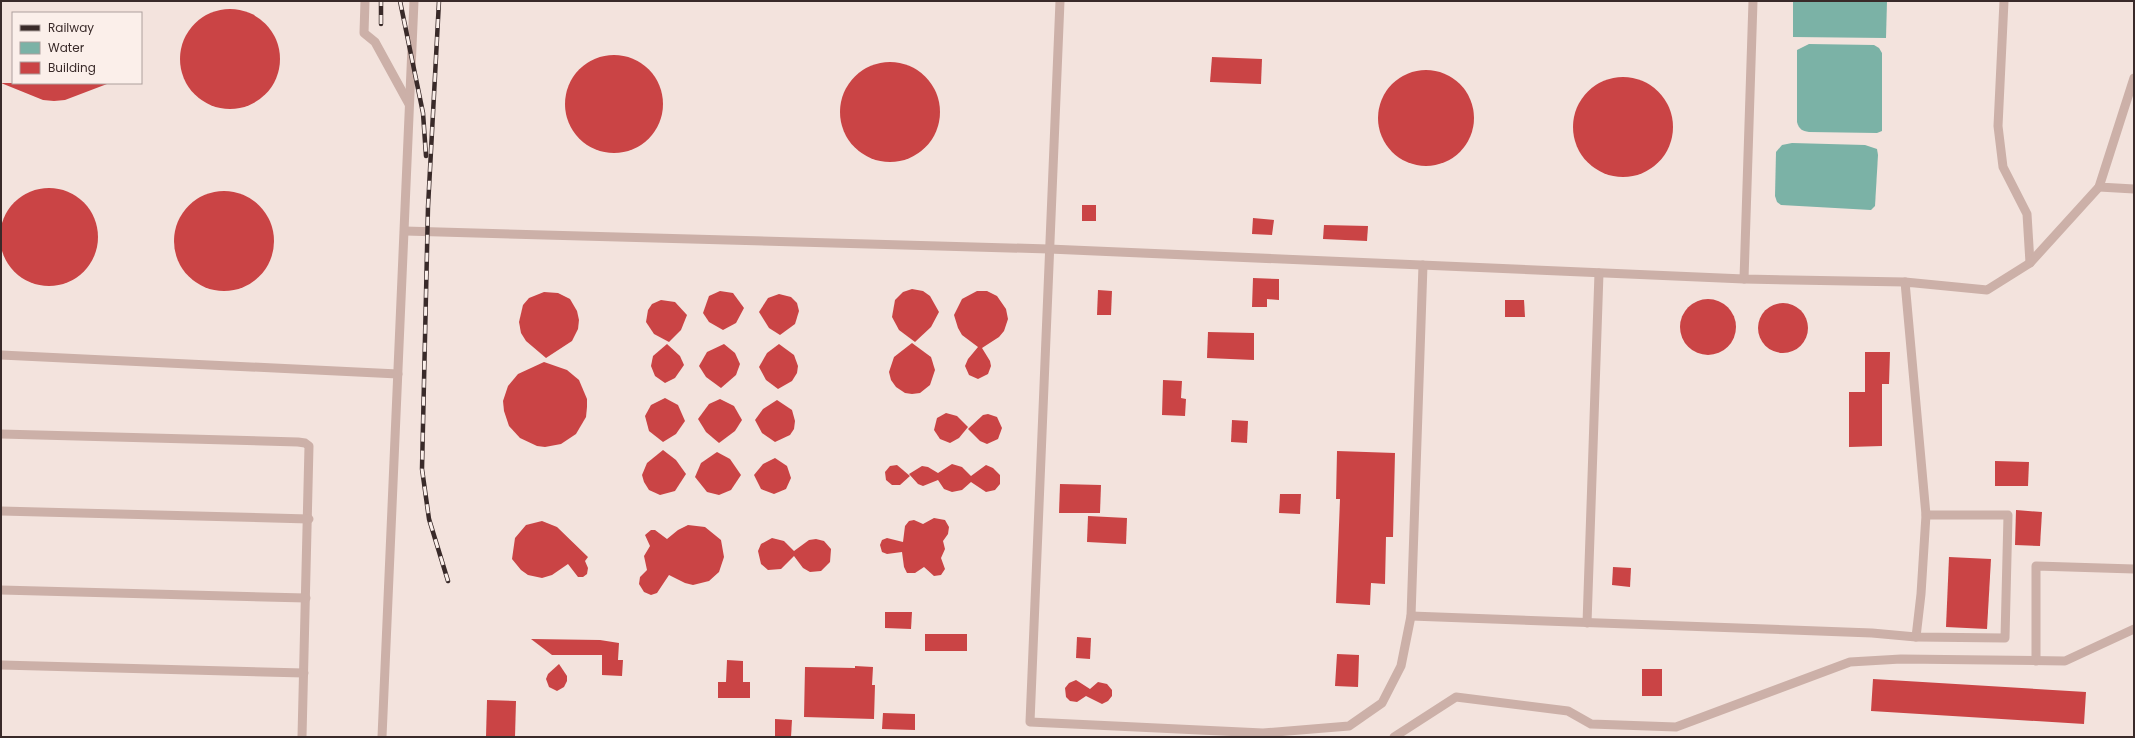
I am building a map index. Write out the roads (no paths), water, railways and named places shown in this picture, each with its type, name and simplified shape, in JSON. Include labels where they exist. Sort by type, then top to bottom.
[{"type":"lane","points":[[364,1],[364,33],[375,42],[409,104]]},
{"type":"lane","points":[[382,737],[414,1]]},
{"type":"lane","points":[[1060,1],[1030,722],[1263,734],[1349,726],[1382,703],[1401,666],[1411,616],[1423,265]]},
{"type":"lane","points":[[1744,279],[1753,1]]},
{"type":"lane","points":[[2004,1],[1998,126],[2003,167],[2027,214],[2030,263]]},
{"type":"lane","points":[[405,231],[1049,249],[1744,279],[1905,282],[1987,290],[2030,263],[2099,187],[2134,78]]},
{"type":"lane","points":[[2099,187],[2134,189]]},
{"type":"lane","points":[[1587,623],[1600,273]]},
{"type":"lane","points":[[1905,282],[1926,515],[1921,594],[1916,637]]},
{"type":"lane","points":[[1,355],[398,374]]},
{"type":"lane","points":[[1,434],[305,443],[309,446],[302,737]]},
{"type":"lane","points":[[1,511],[308,519]]},
{"type":"lane","points":[[1411,616],[1872,633],[1916,637],[2005,638],[2008,516],[1926,515]]},
{"type":"lane","points":[[2036,661],[2036,566],[2134,569]]},
{"type":"lane","points":[[1,590],[306,598]]},
{"type":"lane","points":[[1394,737],[1456,697],[1568,712],[1591,724],[1676,727],[1850,662],[1901,659],[2065,661],[2134,629]]},
{"type":"lane","points":[[1,665],[304,673]]},
{"type":"water","points":[[1793,1],[1887,1],[1886,38],[1793,37]]},
{"type":"water","points":[[1809,44],[1874,45],[1879,48],[1882,53],[1882,131],[1877,133],[1809,132],[1800,128],[1797,122],[1797,50]]},
{"type":"water","points":[[1792,143],[1865,145],[1877,149],[1878,155],[1875,206],[1871,210],[1781,205],[1777,202],[1775,196],[1776,152],[1782,145]]},
{"type":"railway","points":[[381,1],[381,24]]},
{"type":"railway","points":[[400,1],[423,113],[426,156]]},
{"type":"railway","points":[[439,1],[428,207],[422,469],[429,519],[448,581]]}]
